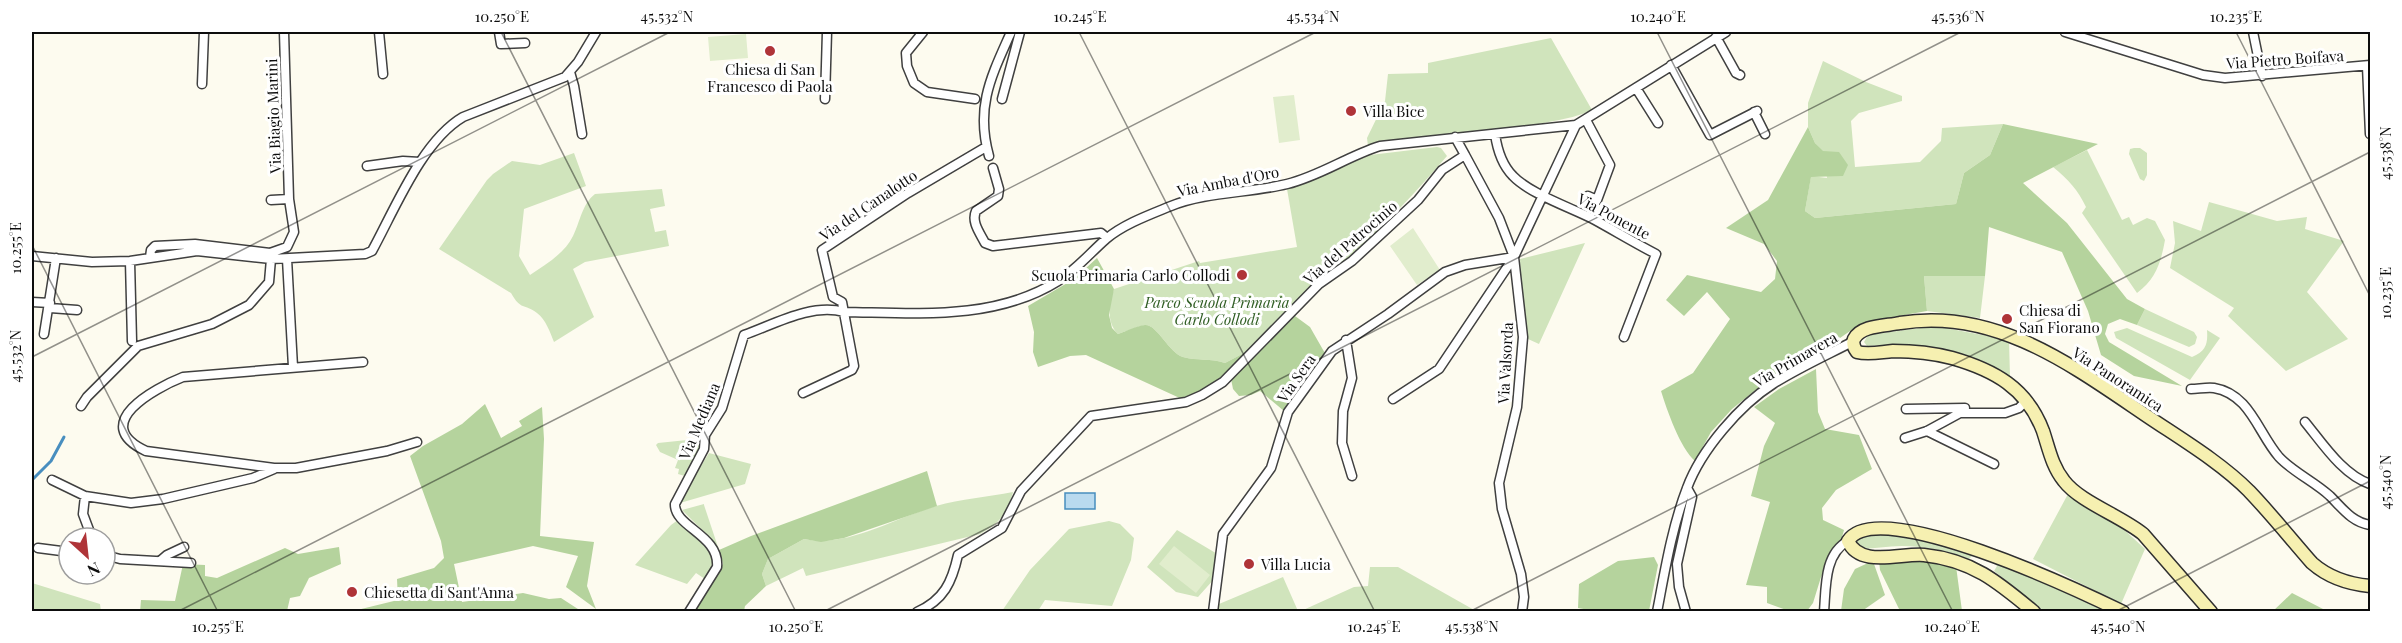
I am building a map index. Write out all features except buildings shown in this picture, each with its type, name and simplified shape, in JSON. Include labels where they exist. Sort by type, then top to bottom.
[{"type":"street","points":[[202,84],[204,32]]},
{"type":"street","name":"Via Biagio Marini","points":[[150,257],[151,250],[155,246],[195,244],[270,253],[281,251],[290,242],[294,232],[289,199],[284,32]]},
{"type":"street","points":[[379,32],[383,74]]},
{"type":"street","points":[[499,32],[501,44],[525,43]]},
{"type":"street","points":[[32,256],[92,262],[130,261],[197,251],[271,259],[365,254],[372,251],[420,162],[444,131],[456,122],[558,80],[570,72],[596,32]]},
{"type":"street","points":[[825,99],[827,32]]},
{"type":"street","points":[[923,32],[906,52],[907,66],[914,83],[927,92],[975,99]]},
{"type":"street","name":"Via del Canalotto","points":[[844,312],[842,302],[833,297],[822,250],[908,193],[987,151],[983,115],[984,97],[1011,32]]},
{"type":"street","points":[[1002,99],[1020,32]]},
{"type":"street","name":"Via Amba d'Oro","points":[[744,335],[802,313],[834,309],[844,312],[972,311],[1004,305],[1030,296],[1059,280],[1121,228],[1187,201],[1291,183],[1380,146],[1576,125],[1726,32]]},
{"type":"street","name":"Via Pietro Boifava","points":[[2065,32],[2110,48],[2203,75],[2225,78],[2368,66]]},
{"type":"street","points":[[2253,32],[2262,76]]},
{"type":"street","points":[[1716,37],[1737,75]]},
{"type":"street","points":[[1671,65],[1710,135],[1756,112],[1765,134]]},
{"type":"street","points":[[2368,66],[2370,135]]},
{"type":"street","points":[[570,72],[582,134]]},
{"type":"street","points":[[1636,88],[1658,123]]},
{"type":"street","points":[[1586,120],[1610,165],[1597,200],[1588,196]]},
{"type":"street","points":[[1393,399],[1439,369],[1514,257],[1576,125]]},
{"type":"street","points":[[1495,134],[1496,144],[1512,175],[1524,185],[1544,195]]},
{"type":"street","points":[[1455,137],[1464,155]]},
{"type":"street","name":"Via Valsorda","points":[[1464,155],[1499,218],[1514,257],[1523,338],[1517,407],[1499,483],[1502,509],[1521,574],[1524,597],[1522,612]]},
{"type":"street","name":"Via del Patrocinio","points":[[917,612],[937,598],[949,585],[958,555],[1002,528],[1021,491],[1091,416],[1186,402],[1223,382],[1319,284],[1352,261],[1418,200],[1442,170],[1464,155]]},
{"type":"street","points":[[367,166],[403,160],[420,162]]},
{"type":"street","points":[[993,168],[999,189],[998,196],[976,211],[974,215],[985,243],[993,246],[1101,233],[1107,238]]},
{"type":"street","name":"Via Ponente","points":[[1544,195],[1656,254],[1624,337]]},
{"type":"street","points":[[271,200],[289,199]]},
{"type":"street","name":"Via Sera","points":[[1213,612],[1223,534],[1271,468],[1288,412],[1332,351],[1445,272],[1465,265],[1514,257]]},
{"type":"street","points":[[44,334],[56,258]]},
{"type":"street","points":[[81,406],[87,397],[138,346],[212,324],[249,305],[269,282],[271,259]]},
{"type":"street","points":[[287,259],[292,367]]},
{"type":"street","points":[[130,261],[132,341]]},
{"type":"street","points":[[32,302],[77,310]]},
{"type":"street","points":[[803,393],[852,370],[854,366],[844,312]]},
{"type":"street","name":"Via Panoramica","points":[[1854,340],[1866,329],[1915,321],[1939,320],[1986,326],[2038,346],[2211,460],[2248,490],[2312,563],[2323,572],[2343,582],[2370,586]]},
{"type":"street","name":"Via Mediana","points":[[688,612],[717,567],[718,558],[710,543],[677,513],[674,508],[675,500],[704,449],[705,435],[722,408],[744,335]]},
{"type":"street","points":[[1346,340],[1352,378],[1343,411],[1342,443],[1352,476]]},
{"type":"street","points":[[1854,340],[1857,352],[1867,354],[1893,351],[1951,358],[1973,365],[2012,385],[2027,400],[2039,422],[2056,470],[2065,483],[2131,524],[2143,534],[2211,612]]},
{"type":"street","name":"Via Primavera","points":[[1656,612],[1687,488],[1710,449],[1737,412],[1773,384],[1854,340]]},
{"type":"street","points":[[363,362],[183,377],[161,386],[137,401],[126,415],[124,426],[128,438],[136,446],[146,451],[274,468],[296,468],[387,451],[417,442]]},
{"type":"street","points":[[2191,389],[2214,388],[2231,395],[2246,406],[2280,458],[2330,496],[2345,513],[2361,523],[2370,525]]},
{"type":"street","points":[[1905,438],[1927,431],[1960,413],[2010,412],[2019,408],[2027,400]]},
{"type":"street","points":[[1906,409],[1980,408],[2010,412]]},
{"type":"street","points":[[2305,422],[2334,457],[2370,484]]},
{"type":"street","points":[[1927,431],[1994,464]]},
{"type":"street","points":[[52,480],[85,496],[131,503],[163,499],[253,478],[274,468]]},
{"type":"street","points":[[1686,612],[1679,587],[1677,564],[1692,497],[1687,488]]},
{"type":"street","points":[[85,496],[83,514],[88,526]]},
{"type":"street","points":[[1824,612],[1827,569],[1841,544],[1848,541],[1852,534],[1875,528],[1941,537],[2034,572],[2123,612]]},
{"type":"street","points":[[1848,541],[1851,548],[1862,556],[1921,555],[1958,561],[1993,578],[2034,612]]},
{"type":"street","points":[[38,548],[57,550]]},
{"type":"street","points":[[160,561],[167,555],[184,548]]},
{"type":"street","points":[[117,558],[191,563]]},
{"type":"green space","points":[[746,34],[748,58],[710,61],[708,37]]},
{"type":"green space","points":[[1551,38],[1592,110],[1573,117],[1539,124],[1410,138],[1368,146],[1367,138],[1385,101],[1388,74],[1428,73],[1428,63]]},
{"type":"green space","points":[[1823,61],[1902,96],[1902,101],[1859,113],[1851,121],[1855,167],[1920,162],[1941,141],[1942,128],[2003,124],[1990,155],[1964,173],[1956,204],[1815,218],[1805,211],[1811,176],[1827,178],[1823,152],[1815,143],[1808,127],[1808,103]]},
{"type":"green space","points":[[1294,95],[1300,140],[1279,143],[1273,97]]},
{"type":"green space","points":[[2003,124],[2098,144],[2023,183],[2067,223],[2127,299],[2145,309],[2137,325],[2120,319],[2108,324],[2105,334],[2109,342],[2182,386],[2134,376],[2101,355],[2088,311],[2062,252],[1989,227],[1985,276],[1924,276],[1927,311],[1876,320],[1853,329],[1814,356],[1773,376],[1732,409],[1711,432],[1695,461],[1679,438],[1661,391],[1693,373],[1730,319],[1707,292],[1684,316],[1666,300],[1687,275],[1761,292],[1775,279],[1777,261],[1764,244],[1726,228],[1768,200],[1808,127],[1815,143],[1823,151],[1839,152],[1848,165],[1843,176],[1811,177],[1805,211],[1815,218],[1956,204],[1964,173],[1990,155]]},
{"type":"green space","name":"Parco Scuola Primaria Carlo Collodi","points":[[1441,148],[1447,156],[1424,183],[1350,258],[1246,354],[1225,363],[1188,358],[1173,350],[1150,326],[1145,325],[1118,334],[1114,329],[1110,313],[1114,289],[1199,261],[1200,263],[1297,247],[1287,189],[1370,155]]},
{"type":"green space","points":[[2140,148],[2147,153],[2147,175],[2144,181],[2140,179],[2129,154],[2130,149]]},
{"type":"green space","points":[[2087,150],[2122,220],[2129,217],[2133,225],[2147,218],[2155,221],[2165,240],[2157,270],[2149,282],[2137,293],[2082,213],[2086,207],[2080,195],[2053,167]]},
{"type":"green space","points":[[574,153],[586,186],[524,209],[519,256],[530,275],[565,248],[573,236],[584,208],[595,194],[662,189],[665,206],[650,209],[655,232],[666,230],[669,246],[585,262],[573,269],[594,317],[554,342],[545,323],[537,313],[520,305],[511,293],[439,249],[493,174],[512,161],[540,165]]},
{"type":"green space","points":[[2209,202],[2277,221],[2307,217],[2305,229],[2344,241],[2307,292],[2348,339],[2286,371],[2228,316],[2234,308],[2170,268],[2175,243],[2173,221],[2201,231]]},
{"type":"green space","points":[[1413,228],[1440,270],[1417,285],[1390,246]]},
{"type":"green space","points":[[1585,243],[1539,344],[1528,339],[1521,295],[1520,259]]},
{"type":"green space","points":[[1097,258],[1114,289],[1109,315],[1112,328],[1118,334],[1145,325],[1154,329],[1173,350],[1183,357],[1225,363],[1246,354],[1216,384],[1184,400],[1086,355],[1070,356],[1038,367],[1033,352],[1034,332],[1028,306],[1074,279]]},
{"type":"green space","points":[[1924,276],[1985,276],[1980,318],[1927,311]]},
{"type":"green space","points":[[2145,309],[2194,332],[2197,337],[2195,344],[2189,347],[2137,325]]},
{"type":"green space","points":[[1295,316],[1310,327],[1326,355],[1284,411],[1260,391],[1251,395],[1239,396],[1233,389],[1231,379]]},
{"type":"green space","points":[[1935,326],[2009,340],[2010,377],[1959,354],[1905,345],[1867,346],[1864,342],[1868,335]]},
{"type":"green space","points":[[2127,328],[2192,357],[2205,346],[2207,330],[2220,338],[2190,380],[2116,338],[2114,332]]},
{"type":"green space","points":[[1816,369],[1818,412],[1825,429],[1859,435],[1872,469],[1836,490],[1822,508],[1823,520],[1844,530],[1842,537],[1821,577],[1813,603],[1807,611],[1789,611],[1767,603],[1767,587],[1746,585],[1770,502],[1751,496],[1764,446],[1775,423],[1754,407],[1779,389]]},
{"type":"green space","points":[[485,404],[501,438],[522,426],[519,421],[542,407],[544,439],[540,536],[594,542],[587,586],[596,609],[566,587],[578,556],[533,546],[454,564],[462,602],[523,593],[549,599],[561,598],[581,611],[353,611],[398,600],[397,579],[434,568],[444,558],[441,541],[410,456],[462,424]]},
{"type":"green space","points":[[697,439],[701,441],[701,446],[685,476],[678,474],[679,469],[675,468],[678,460],[660,452],[656,445],[658,443]]},
{"type":"green space","points":[[709,453],[751,464],[745,484],[680,503],[679,501]]},
{"type":"green space","points":[[927,471],[937,506],[844,538],[821,542],[804,539],[768,559],[762,574],[766,586],[745,606],[744,611],[688,612],[723,564],[719,550]]},
{"type":"green space","points":[[1013,492],[1002,517],[980,534],[806,576],[803,568],[766,586],[762,574],[768,559],[804,539],[821,541],[854,536],[936,506]]},
{"type":"green space","points":[[2068,494],[2119,525],[2145,549],[2121,604],[2033,559]]},
{"type":"green space","points":[[704,504],[719,550],[682,510]]},
{"type":"green space","points":[[678,520],[707,546],[714,558],[712,569],[705,579],[696,573],[687,584],[635,565]]},
{"type":"green space","points":[[1109,521],[1120,524],[1134,538],[1131,560],[1112,606],[1045,600],[1038,611],[1002,611],[1030,570],[1069,529]]},
{"type":"green space","points":[[1177,530],[1219,555],[1215,578],[1198,597],[1176,592],[1147,567]]},
{"type":"green space","points":[[1871,534],[1925,539],[1975,553],[1969,559],[1944,551],[1919,547],[1858,549],[1855,540]]},
{"type":"green space","points":[[1174,546],[1210,575],[1196,593],[1159,564]]},
{"type":"green space","points":[[339,547],[341,564],[309,578],[300,596],[290,598],[287,611],[140,612],[141,600],[175,601],[183,564],[205,565],[205,576],[217,578],[285,548],[298,554]]},
{"type":"green space","points":[[1654,557],[1658,565],[1649,611],[1600,612],[1578,608],[1579,584],[1618,561]]},
{"type":"green space","points":[[1879,561],[1927,561],[1956,566],[1962,611],[1900,611],[1880,570]]},
{"type":"green space","points":[[1996,562],[2108,611],[2044,611],[1994,571],[1997,566]]},
{"type":"green space","points":[[1868,563],[1874,564],[1885,595],[1862,611],[1841,611],[1844,589],[1855,569]]},
{"type":"green space","points":[[1370,567],[1398,567],[1476,611],[1301,611],[1354,587],[1368,586]]},
{"type":"green space","points":[[1283,577],[1298,611],[1216,612],[1219,604]]},
{"type":"green space","points":[[32,583],[100,604],[101,611],[32,611]]},
{"type":"green space","points":[[2292,593],[2323,609],[2345,611],[2273,611]]},
{"type":"water","points":[[1065,493],[1095,493],[1095,509],[1065,509]]},
{"type":"waterway","points":[[32,480],[51,461],[64,437]]},
{"type":"place","name":"Chiesa di San Francesco di Paola","points":[[770,51]]},
{"type":"place","name":"Villa Bice","points":[[1351,111]]},
{"type":"place","name":"Scuola Primaria Carlo Collodi","points":[[1242,275]]},
{"type":"place","name":"Chiesa di San Fiorano","points":[[2007,319]]},
{"type":"place","name":"Villa Lucia","points":[[1249,564]]},
{"type":"place","name":"Chiesetta di Sant'Anna","points":[[352,592]]}]
